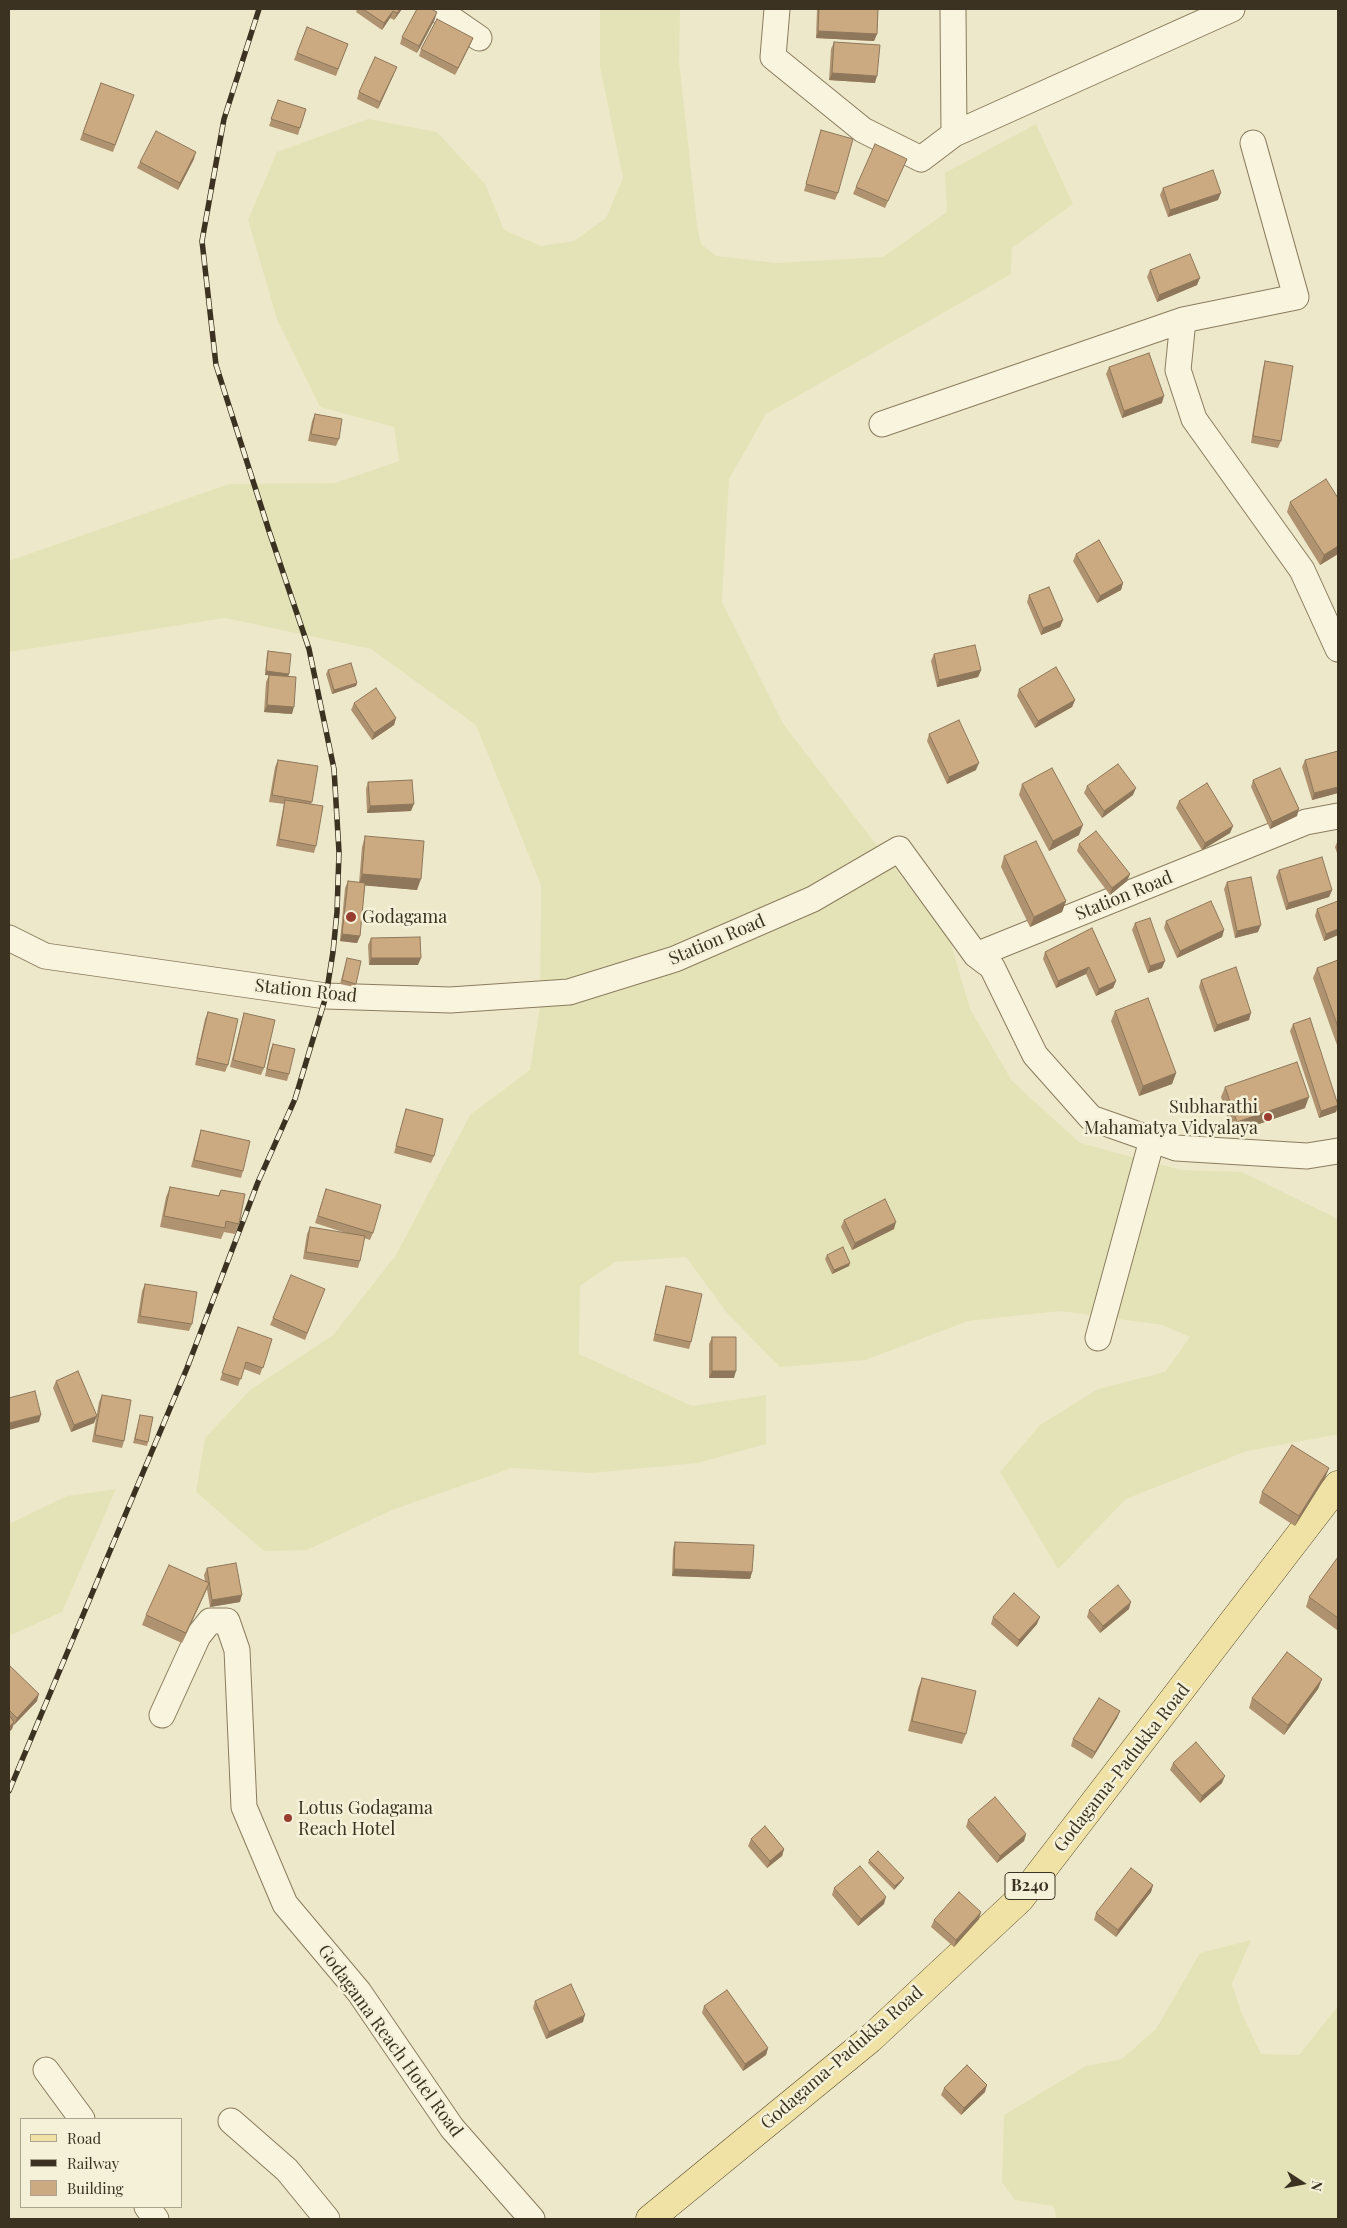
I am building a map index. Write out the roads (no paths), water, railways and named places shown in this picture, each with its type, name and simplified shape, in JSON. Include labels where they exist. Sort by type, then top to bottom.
[{"type":"main road","name":"Godagama-Padukka Road","points":[[650,2219],[870,2039],[1020,1899],[1338,1486]]},
{"type":"street","points":[[438,9],[479,38]]},
{"type":"street","points":[[778,9],[773,57],[863,130],[921,159],[954,134],[1232,9]]},
{"type":"street","points":[[953,9],[954,134]]},
{"type":"street","points":[[882,424],[1183,320],[1296,297],[1253,144]]},
{"type":"street","points":[[1183,320],[1178,370],[1194,419],[1302,570],[1338,649]]},
{"type":"street","name":"Station Road","points":[[9,938],[45,956],[326,996],[450,1000],[569,992],[676,959],[813,899],[899,850],[976,956],[1306,822],[1338,816]]},
{"type":"street","points":[[976,956],[992,967],[1035,1055],[1091,1118],[1176,1148],[1308,1156],[1338,1151]]},
{"type":"street","points":[[1098,1338],[1152,1140]]},
{"type":"street","name":"Godagama Reach Hotel Road","points":[[162,1715],[198,1636],[210,1621],[227,1621],[237,1650],[244,1807],[285,1904],[359,1992],[452,2128],[532,2219]]},
{"type":"street","points":[[46,2070],[81,2118]]},
{"type":"street","points":[[231,2120],[287,2170],[327,2219]]},
{"type":"street","points":[[148,2208],[156,2219]]},
{"type":"railway","points":[[9,1791],[187,1368],[258,1182],[295,1099],[326,996],[333,952],[337,912],[339,852],[334,769],[309,649],[216,365],[202,241],[224,119],[259,9]]},
{"type":"place","name":"Godagama","points":[[351,917]]},
{"type":"place","name":"Subharathi Mahamatya Vidyalaya","points":[[1268,1117]]},
{"type":"place","name":"Lotus Godagama Reach Hotel","points":[[288,1818]]}]
